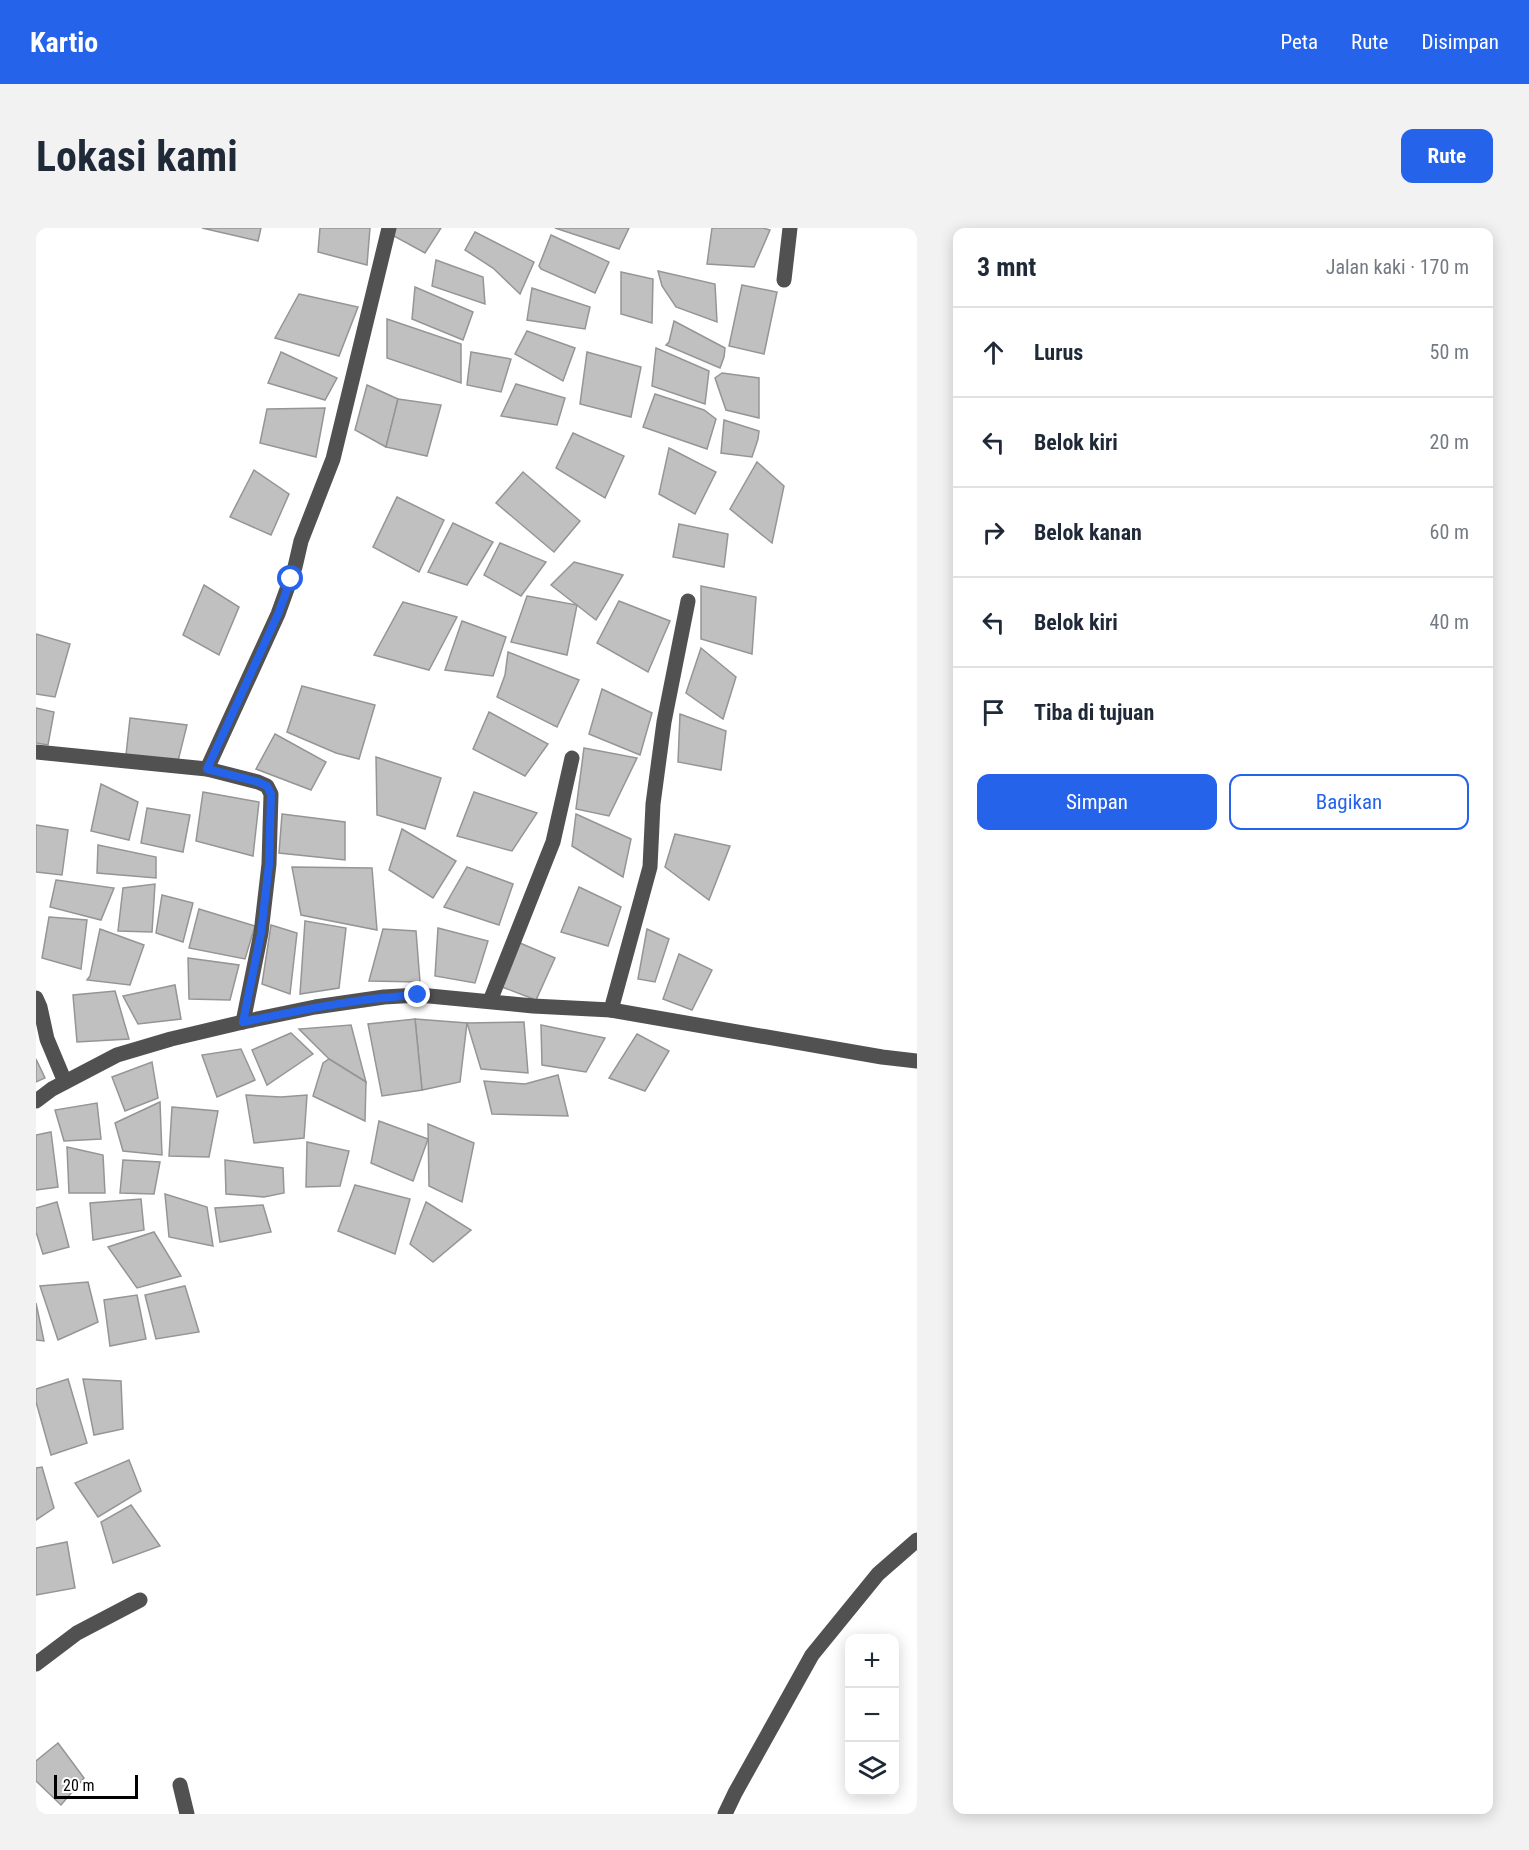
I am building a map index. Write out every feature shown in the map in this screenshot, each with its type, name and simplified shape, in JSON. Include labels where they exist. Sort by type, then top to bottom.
[{"type":"street","points":[[207,769],[278,614],[295,567],[301,541],[333,459],[389,228]]},
{"type":"street","points":[[784,280],[790,228]]},
{"type":"street","points":[[610,1010],[650,867],[653,804],[664,722],[688,601]]},
{"type":"street","points":[[36,752],[207,769],[267,786],[271,794],[269,864],[261,933],[243,1022]]},
{"type":"street","points":[[490,1001],[554,842],[572,758]]},
{"type":"street","points":[[36,1101],[65,1082],[117,1055],[171,1039],[315,1007],[384,997],[418,995],[533,1006],[610,1010],[917,1061]]},
{"type":"street","points":[[36,998],[47,1039],[65,1082]]},
{"type":"street","points":[[725,1814],[812,1655],[878,1574],[917,1540]]},
{"type":"street","points":[[36,1664],[77,1633],[140,1600]]},
{"type":"street","points":[[180,1785],[188,1814]]},
{"type":"building","points":[[202,228],[261,228],[258,241]]},
{"type":"building","points":[[320,228],[370,228],[367,265],[318,252]]},
{"type":"building","points":[[395,228],[441,228],[425,253],[392,235]]},
{"type":"building","points":[[555,228],[629,228],[619,249]]},
{"type":"building","points":[[712,228],[770,230],[754,267],[707,264]]},
{"type":"building","points":[[475,232],[534,262],[520,294],[493,268],[465,250]]},
{"type":"building","points":[[551,235],[609,262],[595,293],[541,269],[539,266]]},
{"type":"building","points":[[436,260],[483,277],[485,304],[432,286]]},
{"type":"building","points":[[658,271],[715,284],[717,322],[676,307],[662,286]]},
{"type":"building","points":[[621,272],[653,279],[652,323],[621,314]]},
{"type":"building","points":[[742,285],[777,292],[764,354],[729,346]]},
{"type":"building","points":[[415,287],[473,312],[463,340],[412,319]]},
{"type":"building","points":[[532,288],[590,307],[585,329],[527,320]]},
{"type":"building","points":[[299,294],[358,307],[339,356],[275,338]]},
{"type":"building","points":[[387,319],[461,344],[461,383],[387,358]]},
{"type":"building","points":[[674,321],[725,348],[720,368],[666,345],[669,342]]},
{"type":"building","points":[[527,331],[575,348],[563,381],[515,354]]},
{"type":"building","points":[[656,348],[709,371],[705,404],[652,386]]},
{"type":"building","points":[[281,352],[337,378],[325,400],[268,383]]},
{"type":"building","points":[[471,352],[511,359],[501,392],[467,385]]},
{"type":"building","points":[[587,352],[641,367],[631,417],[580,404]]},
{"type":"building","points":[[722,373],[759,378],[759,418],[726,410],[715,378]]},
{"type":"building","points":[[516,384],[565,398],[557,425],[501,416]]},
{"type":"building","points":[[367,385],[398,399],[386,447],[355,430]]},
{"type":"building","points":[[655,394],[704,410],[716,419],[707,449],[643,427]]},
{"type":"building","points":[[398,399],[441,405],[427,456],[386,447]]},
{"type":"building","points":[[325,408],[316,457],[260,443],[267,409]]},
{"type":"building","points":[[724,420],[759,431],[752,457],[721,453]]},
{"type":"building","points":[[573,433],[624,456],[605,498],[556,468]]},
{"type":"building","points":[[669,448],[716,472],[695,514],[659,494]]},
{"type":"building","points":[[757,462],[784,486],[772,543],[730,509]]},
{"type":"building","points":[[254,470],[289,494],[271,535],[230,517]]},
{"type":"building","points":[[523,472],[580,521],[554,552],[496,503]]},
{"type":"building","points":[[397,497],[444,520],[419,572],[373,547]]},
{"type":"building","points":[[453,523],[493,542],[467,585],[428,572]]},
{"type":"building","points":[[679,524],[728,534],[724,567],[673,557]]},
{"type":"building","points":[[500,543],[546,562],[521,596],[484,575]]},
{"type":"building","points":[[574,562],[623,575],[596,620],[551,585]]},
{"type":"building","points":[[204,585],[239,607],[219,655],[183,635]]},
{"type":"building","points":[[701,586],[756,597],[752,654],[701,639]]},
{"type":"building","points":[[527,596],[577,605],[567,655],[511,642]]},
{"type":"building","points":[[619,601],[670,621],[648,672],[597,643]]},
{"type":"building","points":[[403,602],[457,617],[429,670],[374,655]]},
{"type":"building","points":[[462,621],[506,637],[493,676],[445,670]]},
{"type":"building","points":[[36,634],[70,644],[55,697],[36,694]]},
{"type":"building","points":[[701,648],[736,677],[723,719],[686,693]]},
{"type":"building","points":[[508,652],[579,680],[557,727],[497,697],[505,675]]},
{"type":"building","points":[[302,686],[375,705],[359,759],[336,753],[287,732]]},
{"type":"building","points":[[602,689],[652,713],[640,755],[589,734]]},
{"type":"building","points":[[36,708],[54,712],[48,745],[36,743]]},
{"type":"building","points":[[489,712],[548,744],[525,776],[473,749]]},
{"type":"building","points":[[680,714],[726,731],[721,770],[678,762]]},
{"type":"building","points":[[130,718],[187,725],[178,761],[126,755]]},
{"type":"building","points":[[275,734],[326,762],[311,790],[256,769]]},
{"type":"building","points":[[584,748],[637,758],[609,816],[576,809]]},
{"type":"building","points":[[376,757],[441,778],[425,829],[377,815]]},
{"type":"building","points":[[101,784],[138,802],[129,840],[91,831]]},
{"type":"building","points":[[203,792],[259,802],[253,856],[196,841]]},
{"type":"building","points":[[474,792],[537,813],[512,851],[457,836]]},
{"type":"building","points":[[147,808],[190,815],[183,852],[141,843]]},
{"type":"building","points":[[282,814],[345,822],[345,860],[279,853]]},
{"type":"building","points":[[576,814],[631,839],[623,877],[572,846]]},
{"type":"building","points":[[36,825],[68,830],[62,875],[36,872]]},
{"type":"building","points":[[402,829],[456,861],[433,898],[389,870]]},
{"type":"building","points":[[675,834],[730,846],[709,900],[665,867]]},
{"type":"building","points":[[98,845],[156,857],[156,878],[97,873]]},
{"type":"building","points":[[292,867],[372,868],[377,930],[301,915]]},
{"type":"building","points":[[467,867],[513,884],[499,925],[444,907]]},
{"type":"building","points":[[56,880],[114,888],[101,920],[50,907]]},
{"type":"building","points":[[155,884],[152,932],[118,931],[123,888]]},
{"type":"building","points":[[579,887],[621,907],[608,946],[561,932]]},
{"type":"building","points":[[162,895],[193,903],[183,942],[156,933]]},
{"type":"building","points":[[199,909],[255,926],[245,959],[189,948]]},
{"type":"building","points":[[49,917],[87,920],[81,969],[42,958]]},
{"type":"building","points":[[305,921],[346,928],[339,988],[300,994]]},
{"type":"building","points":[[271,925],[297,933],[290,994],[262,984]]},
{"type":"building","points":[[438,928],[488,941],[475,983],[435,976]]},
{"type":"building","points":[[100,929],[144,945],[130,985],[87,980],[90,976]]},
{"type":"building","points":[[383,929],[416,931],[420,982],[369,981]]},
{"type":"building","points":[[647,929],[669,939],[655,982],[638,979]]},
{"type":"building","points":[[520,943],[555,958],[536,1000],[502,987]]},
{"type":"building","points":[[679,954],[712,970],[692,1010],[663,999]]},
{"type":"building","points":[[188,958],[239,965],[230,1000],[189,999]]},
{"type":"building","points":[[175,985],[181,1019],[138,1024],[123,996]]},
{"type":"building","points":[[115,991],[129,1039],[77,1042],[73,995]]},
{"type":"building","points":[[415,1019],[467,1023],[460,1082],[422,1090]]},
{"type":"building","points":[[415,1019],[422,1090],[382,1096],[368,1024]]},
{"type":"building","points":[[524,1022],[528,1073],[481,1069],[467,1023]]},
{"type":"building","points":[[351,1025],[366,1082],[329,1059],[299,1029]]},
{"type":"building","points":[[541,1025],[605,1038],[586,1072],[542,1065]]},
{"type":"building","points":[[291,1033],[313,1054],[267,1085],[252,1050]]},
{"type":"building","points":[[637,1034],[669,1051],[645,1091],[609,1078]]},
{"type":"building","points":[[241,1049],[255,1080],[217,1097],[202,1055]]},
{"type":"building","points":[[36,1059],[45,1078],[36,1082]]},
{"type":"building","points":[[329,1059],[366,1082],[365,1121],[313,1096],[323,1063]]},
{"type":"building","points":[[152,1062],[158,1098],[125,1111],[112,1077]]},
{"type":"building","points":[[558,1075],[568,1116],[492,1114],[484,1081],[525,1084]]},
{"type":"building","points":[[246,1095],[281,1097],[307,1095],[304,1138],[254,1143]]},
{"type":"building","points":[[160,1102],[162,1155],[123,1151],[115,1123]]},
{"type":"building","points":[[97,1103],[101,1139],[64,1141],[55,1110]]},
{"type":"building","points":[[172,1107],[218,1111],[209,1157],[169,1156]]},
{"type":"building","points":[[379,1121],[428,1139],[413,1181],[371,1163]]},
{"type":"building","points":[[428,1124],[474,1143],[462,1202],[429,1186]]},
{"type":"building","points":[[51,1132],[58,1187],[36,1190],[36,1135]]},
{"type":"building","points":[[307,1142],[349,1151],[340,1186],[306,1187]]},
{"type":"building","points":[[67,1147],[103,1155],[105,1193],[69,1193]]},
{"type":"building","points":[[123,1160],[160,1162],[154,1194],[120,1193]]},
{"type":"building","points":[[225,1160],[283,1168],[284,1193],[264,1197],[226,1194]]},
{"type":"building","points":[[355,1185],[410,1199],[395,1254],[338,1231]]},
{"type":"building","points":[[165,1194],[207,1207],[213,1246],[169,1237]]},
{"type":"building","points":[[141,1199],[144,1230],[93,1240],[90,1203]]},
{"type":"building","points":[[57,1202],[69,1247],[43,1254],[36,1232],[36,1208]]},
{"type":"building","points":[[426,1202],[471,1230],[433,1262],[410,1244]]},
{"type":"building","points":[[263,1205],[271,1232],[220,1242],[215,1208]]},
{"type":"building","points":[[154,1232],[181,1276],[137,1288],[108,1247]]},
{"type":"building","points":[[88,1282],[98,1322],[58,1340],[40,1286]]},
{"type":"building","points":[[185,1286],[199,1332],[156,1339],[145,1295]]},
{"type":"building","points":[[137,1295],[146,1339],[110,1346],[104,1300]]},
{"type":"building","points":[[36,1303],[44,1341],[36,1340]]},
{"type":"building","points":[[68,1379],[87,1443],[51,1455],[36,1402],[36,1389]]},
{"type":"building","points":[[83,1379],[121,1381],[123,1429],[94,1435]]},
{"type":"building","points":[[129,1460],[141,1491],[98,1517],[75,1483]]},
{"type":"building","points":[[42,1467],[54,1508],[36,1520],[36,1468]]},
{"type":"building","points":[[131,1505],[160,1546],[113,1563],[101,1522]]},
{"type":"building","points":[[67,1542],[75,1588],[36,1595],[36,1548]]},
{"type":"building","points":[[58,1743],[84,1778],[61,1805],[36,1781],[36,1761]]},
{"type":"route","points":[[291,579],[278,614],[207,769],[258,782],[267,786],[271,794],[269,864],[261,933],[243,1022],[315,1007],[384,997],[418,995]]}]
